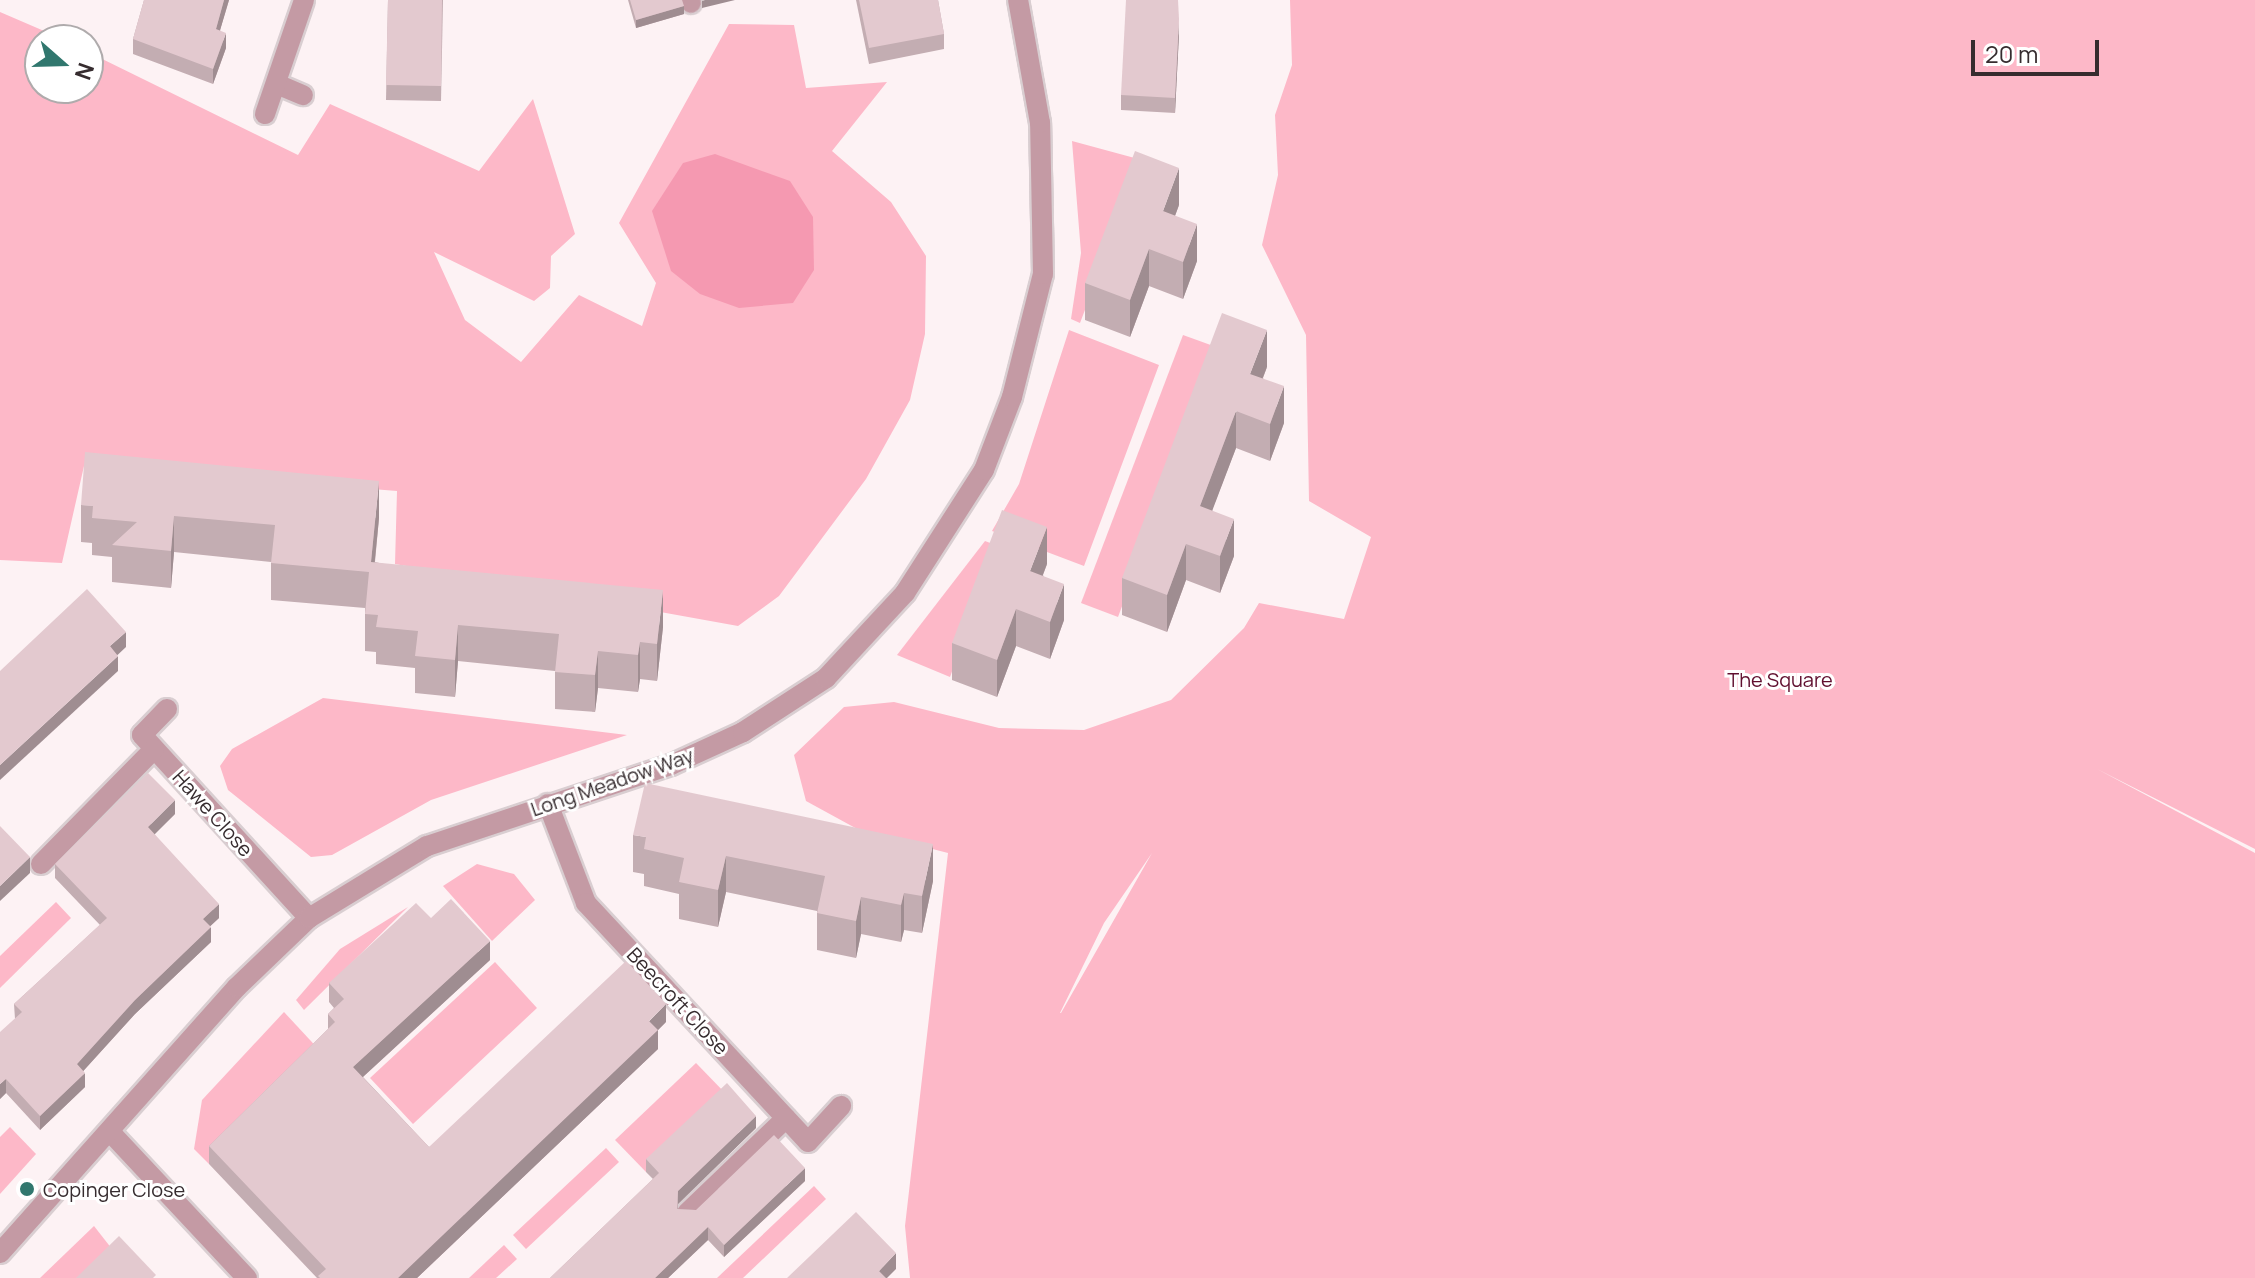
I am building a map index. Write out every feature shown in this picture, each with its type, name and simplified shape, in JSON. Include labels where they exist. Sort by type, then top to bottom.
[{"type":"street","points":[[265,114],[279,85],[304,0]]},
{"type":"street","name":"Long Meadow Way","points":[[0,1253],[113,1135],[237,987],[309,918],[427,846],[671,765],[743,732],[826,678],[905,593],[953,524],[1012,397],[1043,274],[1040,123],[1018,0]]},
{"type":"street","points":[[279,85],[303,95]]},
{"type":"street","points":[[41,864],[154,749],[142,735],[167,709]]},
{"type":"street","name":"Hawe Close","points":[[154,749],[309,918]]},
{"type":"street","name":"Beecroft Close","points":[[548,804],[586,903],[808,1142],[841,1106]]},
{"type":"street","points":[[687,1213],[786,1118]]},
{"type":"street","points":[[113,1135],[247,1278]]},
{"type":"green space","name":"The Square","points":[[1290,0],[2255,0],[2255,849],[2097,769],[2255,853],[2255,1278],[910,1278],[905,1226],[948,853],[859,830],[806,801],[794,755],[844,707],[894,702],[999,728],[1084,730],[1171,700],[1244,628],[1259,603],[1344,619],[1371,537],[1309,501],[1306,335],[1262,245],[1278,175],[1275,115],[1292,65]],"holes":[[[1152,853],[1061,1013],[1104,923]]]},
{"type":"green space","points":[[0,12],[28,24],[24,24],[24,104],[104,104],[104,60],[298,155],[330,104],[479,171],[533,99],[575,234],[551,256],[550,288],[534,301],[434,252],[465,320],[521,362],[579,295],[642,326],[656,283],[619,223],[729,24],[794,25],[806,88],[887,82],[832,151],[891,202],[926,256],[925,334],[910,400],[866,479],[779,596],[738,626],[395,564],[397,491],[84,466],[62,563],[0,560]]},
{"type":"green space","points":[[1072,141],[1142,160],[1080,323],[1071,319],[1081,253]]},
{"type":"green space","points":[[1069,330],[1159,365],[1084,566],[992,531],[1019,484]]},
{"type":"green space","points":[[1183,335],[1219,348],[1118,617],[1081,603]]},
{"type":"green space","points":[[985,541],[998,546],[950,677],[897,655]]},
{"type":"green space","points":[[323,698],[627,735],[431,800],[332,855],[311,857],[228,790],[220,766],[232,749]]},
{"type":"green space","points":[[477,864],[514,874],[535,900],[492,941],[443,886]]},
{"type":"green space","points":[[56,902],[71,918],[0,988],[0,956]]},
{"type":"green space","points":[[408,907],[304,1010],[296,1000],[340,949]]},
{"type":"green space","points":[[495,962],[537,1008],[413,1124],[370,1078]]},
{"type":"green space","points":[[284,1012],[323,1054],[209,1164],[194,1149],[202,1100]]},
{"type":"green space","points":[[696,1063],[727,1095],[646,1172],[615,1140]]},
{"type":"green space","points":[[10,1127],[36,1154],[0,1194],[0,1137]]},
{"type":"green space","points":[[606,1148],[619,1162],[526,1249],[513,1235]]},
{"type":"green space","points":[[814,1186],[826,1199],[743,1278],[717,1278]]},
{"type":"green space","points":[[94,1226],[119,1258],[99,1278],[40,1278]]},
{"type":"green space","points":[[504,1245],[517,1259],[496,1278],[469,1278]]},
{"type":"shaded area","points":[[715,154],[790,181],[813,217],[814,270],[793,303],[739,308],[700,294],[671,271],[652,211],[683,163]]},
{"type":"building","points":[[144,0],[224,0],[216,29],[226,33],[213,69],[133,39]]},
{"type":"building","points":[[388,0],[442,0],[441,86],[386,85]]},
{"type":"building","points":[[630,0],[682,0],[684,6],[636,20]]},
{"type":"building","points":[[859,0],[938,0],[944,34],[869,48]]},
{"type":"building","points":[[1126,0],[1178,0],[1175,98],[1121,95]]},
{"type":"building","points":[[1135,151],[1179,168],[1163,211],[1197,224],[1183,262],[1149,249],[1130,300],[1085,283]]},
{"type":"building","points":[[1222,313],[1267,330],[1250,374],[1284,386],[1270,424],[1236,411],[1200,506],[1234,519],[1220,556],[1186,544],[1167,595],[1122,578]]},
{"type":"building","points":[[85,452],[379,481],[371,562],[663,590],[657,644],[640,642],[638,655],[598,651],[595,675],[555,672],[559,634],[458,625],[455,660],[415,656],[418,631],[376,627],[378,615],[365,614],[369,572],[271,563],[275,525],[174,516],[171,551],[112,545],[137,522],[92,518],[93,506],[81,505]]},
{"type":"building","points":[[1002,510],[1047,527],[1030,571],[1064,584],[1050,622],[1016,609],[997,660],[952,643]]},
{"type":"building","points":[[87,589],[126,632],[110,646],[118,656],[0,765],[0,671]]},
{"type":"building","points":[[148,773],[175,800],[148,827],[219,904],[203,919],[211,927],[135,1000],[77,1064],[85,1073],[40,1116],[6,1079],[0,1084],[0,1032],[22,1012],[14,1004],[107,918],[55,864]]},
{"type":"building","points":[[645,783],[933,844],[922,896],[904,893],[901,905],[861,897],[856,921],[817,913],[825,876],[726,856],[718,890],[679,882],[684,858],[644,849],[646,837],[633,835]]},
{"type":"building","points":[[0,826],[30,857],[0,886]]},
{"type":"building","points":[[451,899],[490,941],[353,1067],[429,1147],[626,961],[666,1004],[649,1021],[658,1030],[398,1278],[320,1278],[318,1276],[326,1269],[209,1146],[335,1022],[328,1014],[344,999],[329,983],[416,903],[431,918]]},
{"type":"building","points":[[727,1083],[756,1116],[678,1191],[677,1209],[696,1210],[774,1135],[805,1168],[724,1245],[708,1227],[655,1278],[550,1278],[659,1173],[646,1159]]},
{"type":"building","points":[[856,1212],[896,1253],[879,1271],[886,1278],[787,1278]]},
{"type":"building","points":[[119,1236],[156,1275],[153,1278],[76,1278]]},
{"type":"place","name":"Copinger Close","points":[[27,1189]]}]
